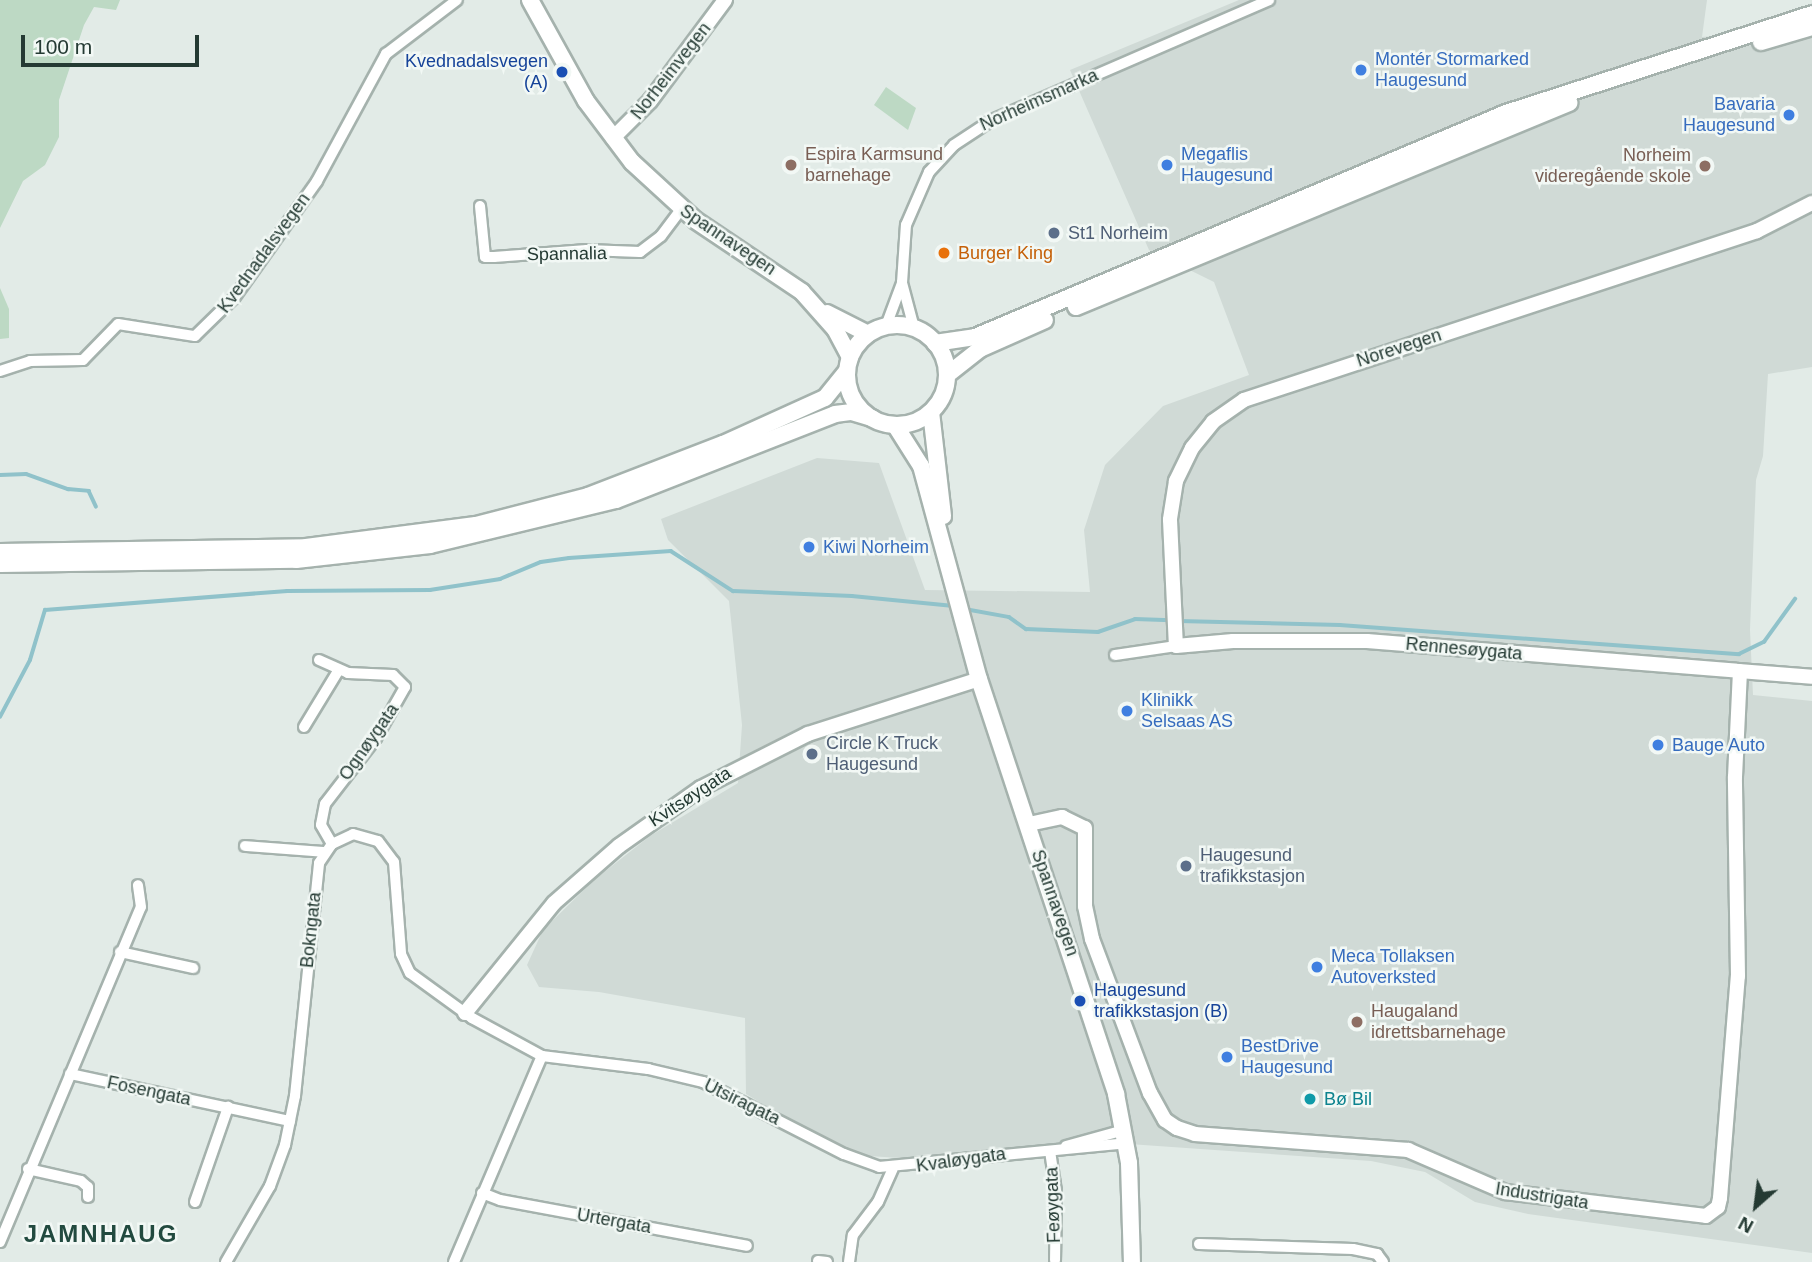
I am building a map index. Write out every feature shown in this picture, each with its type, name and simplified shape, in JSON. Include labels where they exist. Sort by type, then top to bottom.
[{"type":"main road","name":"Spannavegen","points":[[530,0],[586,101],[612,138],[681,209],[770,267],[813,304],[868,334]]},
{"type":"main road","points":[[935,343],[986,333],[1506,113],[1812,14]]},
{"type":"main road","points":[[947,375],[980,349],[1464,143],[1567,103],[1812,27]]},
{"type":"main road","name":"Spannavegen","points":[[813,304],[849,364]]},
{"type":"main road","points":[[0,552],[306,547],[476,525],[588,496],[723,444],[825,398],[868,334],[886,326],[914,328],[935,343],[947,375],[941,399],[931,412],[918,421],[895,425],[852,412],[835,414],[615,500],[430,545],[287,560],[0,564]]},
{"type":"main road","points":[[849,364],[853,398],[872,418]]},
{"type":"main road","points":[[931,412],[944,550]]},
{"type":"main road","points":[[895,425],[916,452],[944,550]]},
{"type":"main road","name":"Spannavegen","points":[[944,550],[979,680],[1083,985],[1125,1136],[1132,1262]]},
{"type":"street","name":"Kvednadalsvegen","points":[[0,371],[30,361],[83,359],[118,324],[195,336],[234,298],[317,181],[386,54],[457,0]]},
{"type":"street","name":"Norheimvegen","points":[[612,138],[650,101],[725,0]]},
{"type":"street","name":"Norheimsmarka","points":[[886,326],[902,284],[906,225],[914,201],[936,163],[970,132],[1269,0]]},
{"type":"street","name":"Norevegen","points":[[1176,646],[1172,496],[1192,448],[1223,414],[1261,393],[1757,231],[1812,203]]},
{"type":"street","name":"Spannalia","points":[[480,206],[485,257],[587,250],[640,252],[661,236],[681,209]]},
{"type":"street","name":"Norheimsmarka","points":[[902,284],[914,328]]},
{"type":"street","name":"Rennesøygata","points":[[1115,655],[1233,641],[1367,641],[1812,677]]},
{"type":"street","name":"Ognøygata","points":[[318,660],[338,671],[393,675],[405,687],[376,738],[325,804],[321,825],[328,848]]},
{"type":"street","points":[[304,727],[338,671]]},
{"type":"street","name":"Industrigata","points":[[1028,824],[1062,817],[1085,828],[1085,906],[1092,939],[1150,1093],[1165,1119],[1177,1128],[1195,1133],[1408,1150],[1505,1192],[1706,1216],[1718,1207],[1720,1198],[1738,976],[1735,777],[1740,671]]},
{"type":"street","name":"Kvitsøygata","points":[[465,1013],[554,903],[673,806],[773,748],[979,680]]},
{"type":"street","points":[[245,846],[328,848],[353,834],[366,836],[387,850],[396,874],[401,954],[410,973],[426,989],[465,1013]]},
{"type":"street","name":"Bokngata","points":[[226,1262],[270,1186],[290,1121],[317,877],[328,848]]},
{"type":"street","points":[[0,1242],[28,1169],[141,907],[138,884]]},
{"type":"street","points":[[120,951],[193,968]]},
{"type":"street","name":"Utsiragata","points":[[465,1013],[542,1056],[648,1069],[703,1082],[844,1154],[893,1169]]},
{"type":"street","points":[[454,1262],[542,1056]]},
{"type":"street","name":"Fosengata","points":[[70,1074],[290,1121]]},
{"type":"street","points":[[195,1202],[228,1107]]},
{"type":"street","name":"Kvaløygata","points":[[849,1262],[853,1235],[878,1202],[893,1169],[962,1156],[1050,1151],[1125,1136]]},
{"type":"street","name":"Feøygata","points":[[1050,1151],[1056,1191],[1055,1260]]},
{"type":"street","points":[[28,1169],[80,1181],[88,1187],[88,1197]]},
{"type":"street","name":"Urtergata","points":[[482,1192],[500,1200],[747,1245]]},
{"type":"street","points":[[1199,1244],[1353,1249],[1377,1254],[1383,1262]]},
{"type":"shaded area","points":[[1239,0],[1707,0],[1702,37],[1726,35],[1812,5],[1812,367],[1768,374],[1763,456],[1756,480],[1750,630],[1753,695],[1812,701],[1812,1253],[1528,1214],[1475,1202],[1425,1172],[1371,1161],[1129,1144],[992,1164],[869,1156],[820,1138],[746,1094],[745,1018],[599,992],[539,987],[527,965],[543,930],[594,880],[650,836],[738,783],[742,725],[729,601],[668,540],[661,519],[817,458],[879,463],[925,590],[1090,592],[1084,530],[1105,465],[1163,406],[1249,375],[1214,282],[1149,250],[1070,70]]},
{"type":"green space","points":[[0,0],[120,0],[116,10],[94,7],[84,25],[59,100],[59,137],[45,165],[23,181],[0,228]]},
{"type":"green space","points":[[886,87],[916,108],[908,130],[874,105]]},
{"type":"green space","points":[[0,288],[9,309],[9,338],[0,339]]},
{"type":"waterway","points":[[0,475],[26,474],[68,489],[89,491],[96,506]]},
{"type":"waterway","points":[[0,717],[30,660],[45,610],[287,591],[430,590],[500,579],[541,562],[671,551],[733,591],[852,596],[954,606]]},
{"type":"waterway","points":[[1179,621],[1340,625],[1739,654],[1764,642],[1795,599]]},
{"type":"waterway","points":[[965,609],[1009,617],[1026,629],[1098,632],[1135,619],[1171,620]]},
{"type":"place","name":"Montér Stormarked Haugesund","points":[[1361,70]]},
{"type":"place","name":"Kvednadalsvegen (A)","points":[[562,72]]},
{"type":"place","name":"Bavaria Haugesund","points":[[1789,115]]},
{"type":"place","name":"Espira Karmsund barnehage","points":[[791,165]]},
{"type":"place","name":"Megaflis Haugesund","points":[[1167,165]]},
{"type":"place","name":"Norheim videregående skole","points":[[1705,166]]},
{"type":"place","name":"St1 Norheim","points":[[1054,233]]},
{"type":"place","name":"Burger King","points":[[944,253]]},
{"type":"place","name":"Kiwi Norheim","points":[[809,547]]},
{"type":"place","name":"Klinikk Selsaas AS","points":[[1127,711]]},
{"type":"place","name":"Bauge Auto","points":[[1658,745]]},
{"type":"place","name":"Circle K Truck Haugesund","points":[[812,754]]},
{"type":"place","name":"Haugesund trafikkstasjon","points":[[1186,866]]},
{"type":"place","name":"Meca Tollaksen Autoverksted","points":[[1317,967]]},
{"type":"place","name":"Haugesund trafikkstasjon (B)","points":[[1080,1001]]},
{"type":"place","name":"Haugaland idrettsbarnehage","points":[[1357,1022]]},
{"type":"place","name":"BestDrive Haugesund","points":[[1227,1057]]},
{"type":"place","name":"Bø Bil","points":[[1310,1099]]},
{"type":"district","name":"JAMNHAUG","points":[[101,1234]]}]
